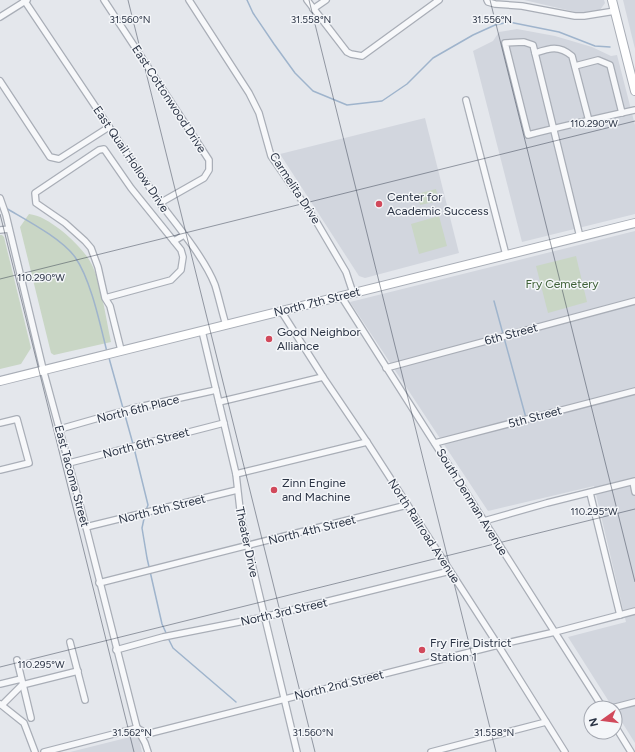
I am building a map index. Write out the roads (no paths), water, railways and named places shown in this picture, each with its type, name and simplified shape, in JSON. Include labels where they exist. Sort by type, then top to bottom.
[{"type":"main road","points":[[612,0],[635,91]]},
{"type":"main road","name":"North 7th Street","points":[[0,381],[43,369],[635,223]]},
{"type":"street","name":"East Cottonwood Drive","points":[[104,0],[209,160],[209,170],[204,178],[160,203]]},
{"type":"street","name":"Carmelita Drive","points":[[189,0],[249,93],[259,113],[272,156],[316,221],[346,272],[353,293]]},
{"type":"street","points":[[307,0],[351,54],[362,56],[439,0]]},
{"type":"street","points":[[313,9],[326,0]]},
{"type":"street","name":"East Quail Hollow Drive","points":[[26,1],[160,203],[205,266],[215,285],[226,325]]},
{"type":"street","points":[[0,17],[26,1]]},
{"type":"street","points":[[487,1],[495,4],[522,6],[575,16],[615,11]]},
{"type":"street","points":[[580,237],[553,129],[533,45],[524,42],[504,43],[528,135],[553,129],[589,120],[635,110]]},
{"type":"street","points":[[535,53],[556,48],[566,50],[572,56],[589,120]]},
{"type":"street","points":[[575,66],[598,60],[610,65],[622,113]]},
{"type":"street","points":[[0,81],[50,157],[59,160],[109,127]]},
{"type":"street","points":[[466,100],[506,255]]},
{"type":"street","points":[[105,298],[171,280],[181,270],[184,257],[181,250],[131,188],[104,149],[99,150],[35,193],[36,204],[65,224],[91,248],[98,267],[105,298],[110,306],[121,350]]},
{"type":"street","name":"East Tacoma Street","points":[[0,198],[43,369],[86,527],[116,650],[137,728],[148,752]]},
{"type":"street","points":[[0,230],[9,229]]},
{"type":"street","points":[[174,242],[184,235]]},
{"type":"street","name":"South Denman Avenue","points":[[340,296],[598,700]]},
{"type":"street","name":"6th Street","points":[[386,368],[635,301]]},
{"type":"street","name":"North Railroad Avenue","points":[[282,310],[283,314],[323,377],[367,442],[565,752]]},
{"type":"street","name":"Theater Drive","points":[[202,331],[236,474],[241,518],[297,752]]},
{"type":"street","points":[[219,402],[323,377]]},
{"type":"street","name":"North 6th Place","points":[[60,429],[130,409],[216,390]]},
{"type":"street","name":"5th Street","points":[[435,443],[635,391]]},
{"type":"street","points":[[0,423],[17,419],[29,463],[0,470]]},
{"type":"street","name":"North 6th Street","points":[[69,463],[224,422]]},
{"type":"street","points":[[236,474],[367,442]]},
{"type":"street","points":[[484,521],[590,492],[634,482],[635,492]]},
{"type":"street","name":"North 5th Street","points":[[86,527],[237,490]]},
{"type":"street","points":[[590,492],[620,614]]},
{"type":"street","name":"North 4th Street","points":[[100,583],[407,505]]},
{"type":"street","name":"North 3rd Street","points":[[116,650],[163,637],[264,617],[450,571]]},
{"type":"street","name":"North 2nd Street","points":[[44,752],[137,728],[147,734],[635,611]]},
{"type":"street","points":[[70,642],[86,700]]},
{"type":"street","points":[[17,660],[31,718]]},
{"type":"street","points":[[0,684],[22,682],[78,670]]},
{"type":"street","points":[[22,682],[1,704],[24,723],[35,752]]},
{"type":"street","points":[[623,705],[635,702]]},
{"type":"street","points":[[430,752],[546,722]]},
{"type":"street","points":[[623,739],[631,752]]},
{"type":"waterway","points":[[247,0],[253,13],[295,73],[313,91],[347,105],[382,101],[407,84],[433,58],[473,35],[495,25],[509,22],[559,32],[595,46],[610,47]]},
{"type":"waterway","points":[[6,208],[52,236],[75,257],[86,278],[107,352]]},
{"type":"waterway","points":[[494,301],[526,418]]},
{"type":"waterway","points":[[109,358],[133,444]]},
{"type":"waterway","points":[[134,448],[148,505],[146,510]]},
{"type":"waterway","points":[[145,514],[142,528],[147,558],[162,624],[167,635]]},
{"type":"waterway","points":[[168,638],[173,648],[236,702]]},
{"type":"place","name":"Center for Academic Success","points":[[379,204]]},
{"type":"place","name":"Good Neighbor Alliance","points":[[269,339]]},
{"type":"place","name":"Zinn Engine and Machine","points":[[274,490]]},
{"type":"place","name":"Fry Fire District Station 1","points":[[422,650]]},
{"type":"park label","name":"Fry Cemetery","points":[[562,284]]}]
